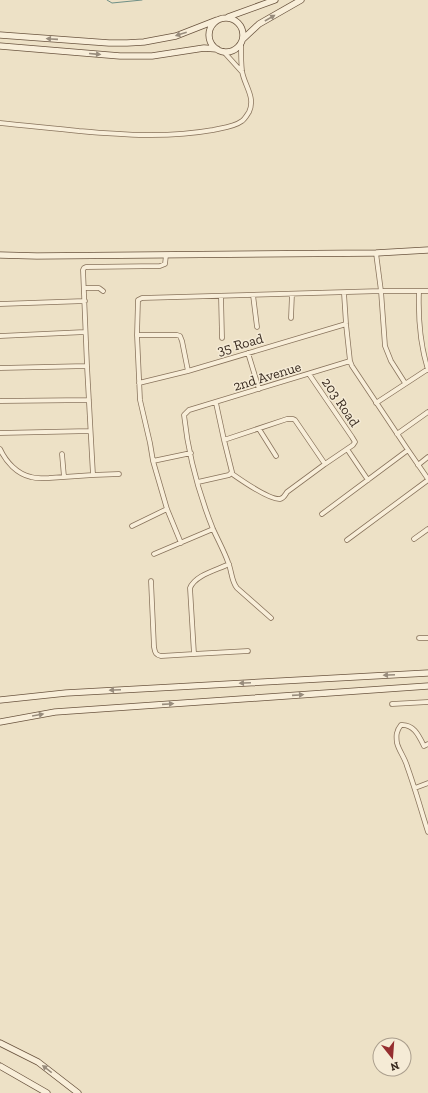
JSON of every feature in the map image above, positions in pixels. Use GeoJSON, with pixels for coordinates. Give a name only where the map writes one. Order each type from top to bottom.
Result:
{"type":"FeatureCollection","features":[{"type":"Feature","properties":{"kind":"street"},"geometry":{"type":"LineString","coordinates":[[228,18],[274,0]]}},
{"type":"Feature","properties":{"kind":"street"},"geometry":{"type":"LineString","coordinates":[[0,46],[120,56],[152,56],[204,48],[228,52],[238,48],[242,41],[258,24],[301,0]]}},
{"type":"Feature","properties":{"kind":"street"},"geometry":{"type":"LineString","coordinates":[[0,35],[127,43],[176,36],[222,18],[234,19],[239,22],[244,33],[242,41],[242,73],[252,101],[250,110],[241,122],[228,127],[182,134],[146,136],[0,124]]}},
{"type":"Feature","properties":{"kind":"street"},"geometry":{"type":"LineString","coordinates":[[217,20],[210,29],[210,40],[213,46],[220,50],[242,73]]}},
{"type":"Feature","properties":{"kind":"street"},"geometry":{"type":"LineString","coordinates":[[0,255],[376,253],[428,250]]}},
{"type":"Feature","properties":{"kind":"street"},"geometry":{"type":"LineString","coordinates":[[376,253],[381,291],[385,346],[389,357],[405,383]]}},
{"type":"Feature","properties":{"kind":"street"},"geometry":{"type":"LineString","coordinates":[[93,475],[83,270],[86,267],[160,266],[165,264],[166,255]]}},
{"type":"Feature","properties":{"kind":"street"},"geometry":{"type":"LineString","coordinates":[[84,288],[99,288],[103,291]]}},
{"type":"Feature","properties":{"kind":"street"},"geometry":{"type":"LineString","coordinates":[[376,403],[405,383],[428,370],[420,336],[418,291]]}},
{"type":"Feature","properties":{"kind":"street"},"geometry":{"type":"LineString","coordinates":[[181,543],[167,509],[153,461],[140,400],[137,336],[138,300],[142,298],[428,291]]}},
{"type":"Feature","properties":{"kind":"street"},"geometry":{"type":"LineString","coordinates":[[344,293],[350,361],[352,366],[428,480],[347,540]]}},
{"type":"Feature","properties":{"kind":"street"},"geometry":{"type":"LineString","coordinates":[[291,318],[292,294]]}},
{"type":"Feature","properties":{"kind":"street"},"geometry":{"type":"LineString","coordinates":[[253,295],[257,327]]}},
{"type":"Feature","properties":{"kind":"street"},"geometry":{"type":"LineString","coordinates":[[221,296],[222,338]]}},
{"type":"Feature","properties":{"kind":"street"},"geometry":{"type":"LineString","coordinates":[[0,304],[85,301]]}},
{"type":"Feature","properties":{"kind":"street","name":"35 Road"},"geometry":{"type":"LineString","coordinates":[[139,383],[188,371],[346,324]]}},
{"type":"Feature","properties":{"kind":"street"},"geometry":{"type":"LineString","coordinates":[[0,336],[85,332]]}},
{"type":"Feature","properties":{"kind":"street"},"geometry":{"type":"LineString","coordinates":[[137,336],[180,336],[188,371]]}},
{"type":"Feature","properties":{"kind":"street"},"geometry":{"type":"LineString","coordinates":[[248,353],[259,389]]}},
{"type":"Feature","properties":{"kind":"street","name":"2nd Avenue"},"geometry":{"type":"LineString","coordinates":[[191,453],[184,415],[189,410],[350,361]]}},
{"type":"Feature","properties":{"kind":"street"},"geometry":{"type":"LineString","coordinates":[[0,368],[87,366]]}},
{"type":"Feature","properties":{"kind":"street","name":"203 Road"},"geometry":{"type":"LineString","coordinates":[[309,374],[355,442],[347,449]]}},
{"type":"Feature","properties":{"kind":"street"},"geometry":{"type":"LineString","coordinates":[[0,401],[89,400]]}},
{"type":"Feature","properties":{"kind":"street"},"geometry":{"type":"LineString","coordinates":[[216,402],[232,469],[231,474]]}},
{"type":"Feature","properties":{"kind":"street"},"geometry":{"type":"LineString","coordinates":[[397,434],[428,412]]}},
{"type":"Feature","properties":{"kind":"street"},"geometry":{"type":"LineString","coordinates":[[224,440],[287,419],[293,419],[325,464]]}},
{"type":"Feature","properties":{"kind":"street"},"geometry":{"type":"LineString","coordinates":[[259,429],[276,456]]}},
{"type":"Feature","properties":{"kind":"street"},"geometry":{"type":"LineString","coordinates":[[0,433],[90,431]]}},
{"type":"Feature","properties":{"kind":"street"},"geometry":{"type":"LineString","coordinates":[[0,449],[4,457],[16,471],[31,478],[119,474]]}},
{"type":"Feature","properties":{"kind":"street"},"geometry":{"type":"LineString","coordinates":[[198,482],[231,474],[260,492],[274,498],[280,498],[284,497],[287,492],[347,449],[368,480]]}},
{"type":"Feature","properties":{"kind":"street"},"geometry":{"type":"LineString","coordinates":[[322,514],[408,450]]}},
{"type":"Feature","properties":{"kind":"street"},"geometry":{"type":"LineString","coordinates":[[153,461],[191,453],[198,482],[213,529],[229,564],[234,585],[271,618]]}},
{"type":"Feature","properties":{"kind":"street"},"geometry":{"type":"LineString","coordinates":[[62,454],[64,477]]}},
{"type":"Feature","properties":{"kind":"street"},"geometry":{"type":"LineString","coordinates":[[418,465],[428,457]]}},
{"type":"Feature","properties":{"kind":"street"},"geometry":{"type":"LineString","coordinates":[[132,526],[167,509]]}},
{"type":"Feature","properties":{"kind":"street"},"geometry":{"type":"LineString","coordinates":[[154,554],[213,529]]}},
{"type":"Feature","properties":{"kind":"street"},"geometry":{"type":"LineString","coordinates":[[414,539],[428,529]]}},
{"type":"Feature","properties":{"kind":"street"},"geometry":{"type":"LineString","coordinates":[[194,654],[190,588],[197,578],[229,564]]}},
{"type":"Feature","properties":{"kind":"street"},"geometry":{"type":"LineString","coordinates":[[150,581],[154,647],[155,653],[158,656],[248,651]]}},
{"type":"Feature","properties":{"kind":"street"},"geometry":{"type":"LineString","coordinates":[[418,638],[428,638]]}},
{"type":"Feature","properties":{"kind":"street"},"geometry":{"type":"LineString","coordinates":[[0,700],[66,693],[428,673]]}},
{"type":"Feature","properties":{"kind":"street"},"geometry":{"type":"LineString","coordinates":[[0,722],[55,712],[428,686]]}},
{"type":"Feature","properties":{"kind":"street"},"geometry":{"type":"LineString","coordinates":[[392,704],[428,702]]}},
{"type":"Feature","properties":{"kind":"street"},"geometry":{"type":"LineString","coordinates":[[428,744],[424,746],[416,730],[404,725],[401,725],[397,730],[396,735],[398,744],[406,761],[428,832]]}},
{"type":"Feature","properties":{"kind":"street"},"geometry":{"type":"LineString","coordinates":[[415,788],[428,783]]}},
{"type":"Feature","properties":{"kind":"street"},"geometry":{"type":"LineString","coordinates":[[0,1043],[38,1062],[78,1093]]}},
{"type":"Feature","properties":{"kind":"street"},"geometry":{"type":"LineString","coordinates":[[0,1066],[48,1093]]}},
{"type":"Feature","properties":{"kind":"waterway"},"geometry":{"type":"LineString","coordinates":[[107,0],[112,3],[142,0]]}}]}
